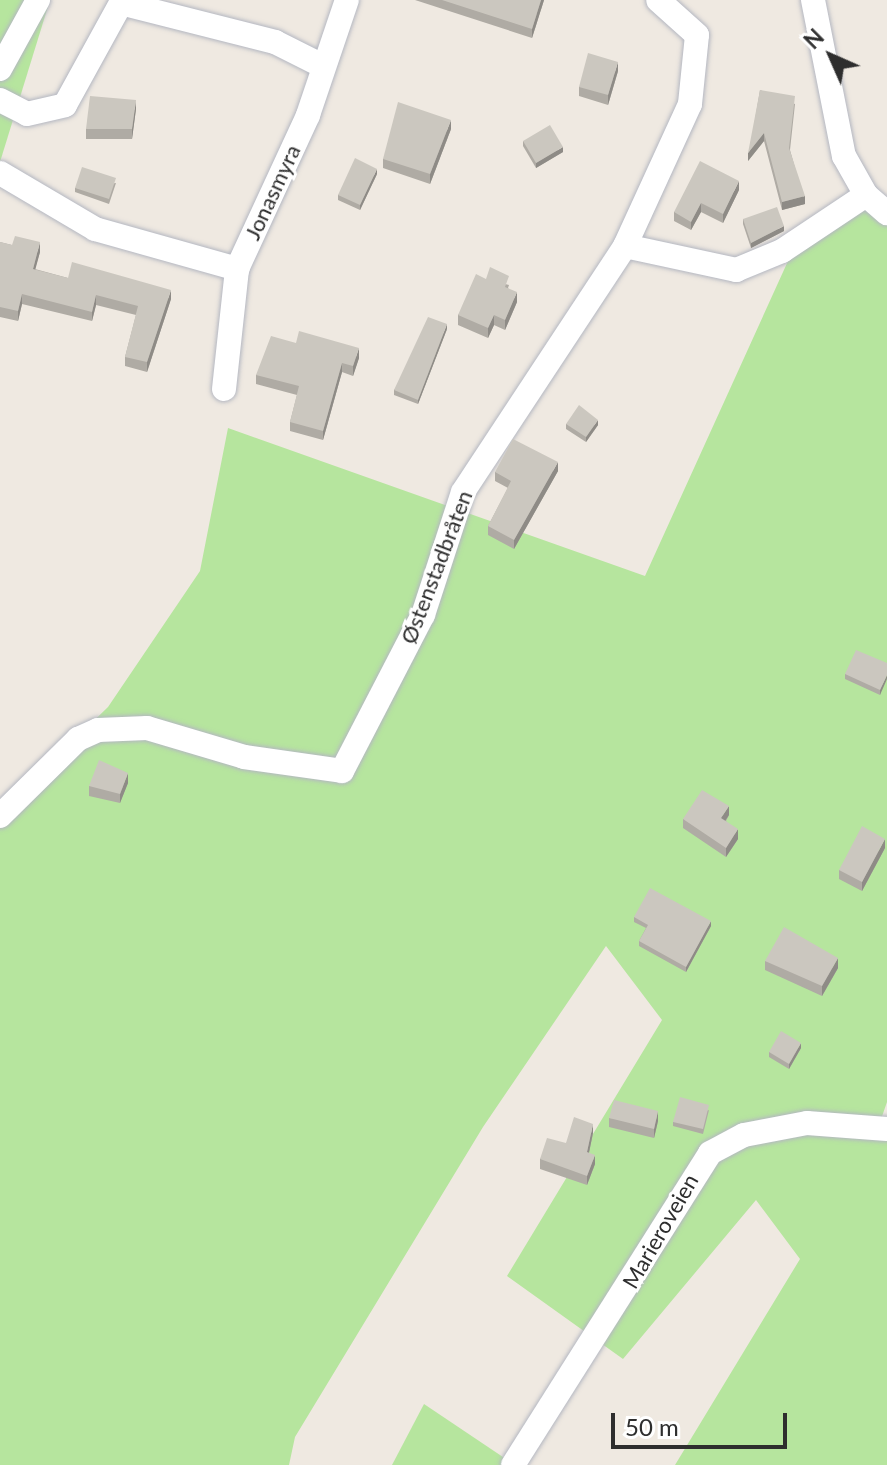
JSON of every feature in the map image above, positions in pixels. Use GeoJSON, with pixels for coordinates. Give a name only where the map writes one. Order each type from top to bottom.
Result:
{"type":"FeatureCollection","features":[{"type":"Feature","properties":{"kind":"street"},"geometry":{"type":"LineString","coordinates":[[0,69],[38,0]]}},
{"type":"Feature","properties":{"kind":"street","name":"Jonasmyra"},"geometry":{"type":"LineString","coordinates":[[224,389],[237,269],[323,66],[347,0]]}},
{"type":"Feature","properties":{"kind":"street","name":"Østenstadbråten"},"geometry":{"type":"LineString","coordinates":[[0,816],[78,739],[98,730],[147,728],[244,757],[342,771],[423,615],[463,492],[625,246],[690,104],[698,66],[697,35],[658,0]]}},
{"type":"Feature","properties":{"kind":"street"},"geometry":{"type":"LineString","coordinates":[[813,0],[844,156],[866,195],[887,213]]}},
{"type":"Feature","properties":{"kind":"street"},"geometry":{"type":"LineString","coordinates":[[0,100],[27,114],[65,105],[119,1],[275,42],[323,66]]}},
{"type":"Feature","properties":{"kind":"street"},"geometry":{"type":"LineString","coordinates":[[0,173],[95,229],[237,269]]}},
{"type":"Feature","properties":{"kind":"street"},"geometry":{"type":"LineString","coordinates":[[625,246],[736,270],[782,251],[866,195]]}},
{"type":"Feature","properties":{"kind":"street","name":"Marieroveien"},"geometry":{"type":"LineString","coordinates":[[513,1465],[710,1153],[744,1135],[807,1123],[887,1129]]}},
{"type":"Feature","properties":{"kind":"green space"},"geometry":{"type":"Polygon","coordinates":[[[0,0],[50,0],[0,162],[0,0]]]}},
{"type":"Feature","properties":{"kind":"green space"},"geometry":{"type":"Polygon","coordinates":[[[864,203],[887,223],[887,1102],[879,1125],[887,1126],[887,1465],[675,1465],[800,1259],[756,1200],[623,1359],[507,1276],[662,1020],[606,946],[483,1127],[295,1437],[289,1465],[0,1465],[0,812],[108,707],[200,571],[228,428],[645,576],[793,250],[864,203]]]}},
{"type":"Feature","properties":{"kind":"green space"},"geometry":{"type":"Polygon","coordinates":[[[424,1404],[515,1465],[392,1465],[424,1404]]]}},
{"type":"Feature","properties":{"kind":"building"},"geometry":{"type":"Polygon","coordinates":[[[442,0],[541,0],[532,29],[442,0]]]}},
{"type":"Feature","properties":{"kind":"building"},"geometry":{"type":"Polygon","coordinates":[[[588,53],[618,62],[608,95],[579,87],[588,53]]]}},
{"type":"Feature","properties":{"kind":"building"},"geometry":{"type":"Polygon","coordinates":[[[760,90],[795,96],[789,148],[805,196],[782,202],[764,133],[748,153],[760,90]]]}},
{"type":"Feature","properties":{"kind":"building"},"geometry":{"type":"Polygon","coordinates":[[[90,96],[136,100],[132,129],[86,129],[90,96]]]}},
{"type":"Feature","properties":{"kind":"building"},"geometry":{"type":"Polygon","coordinates":[[[398,102],[451,120],[430,174],[383,159],[398,102]]]}},
{"type":"Feature","properties":{"kind":"building"},"geometry":{"type":"Polygon","coordinates":[[[550,125],[563,147],[536,163],[523,141],[550,125]]]}},
{"type":"Feature","properties":{"kind":"building"},"geometry":{"type":"Polygon","coordinates":[[[355,158],[377,169],[360,205],[338,195],[355,158]]]}},
{"type":"Feature","properties":{"kind":"building"},"geometry":{"type":"Polygon","coordinates":[[[700,161],[739,181],[723,214],[701,203],[691,222],[674,212],[700,161]]]}},
{"type":"Feature","properties":{"kind":"building"},"geometry":{"type":"Polygon","coordinates":[[[82,167],[116,178],[109,199],[75,188],[82,167]]]}},
{"type":"Feature","properties":{"kind":"building"},"geometry":{"type":"Polygon","coordinates":[[[777,207],[784,226],[751,243],[743,219],[777,207]]]}},
{"type":"Feature","properties":{"kind":"building"},"geometry":{"type":"Polygon","coordinates":[[[15,236],[40,242],[33,269],[68,278],[72,262],[171,290],[147,362],[125,357],[138,306],[96,295],[92,312],[22,294],[18,311],[0,307],[0,242],[12,245],[15,236]]]}},
{"type":"Feature","properties":{"kind":"building"},"geometry":{"type":"Polygon","coordinates":[[[490,267],[509,276],[505,287],[517,292],[505,320],[494,315],[488,328],[458,315],[476,274],[486,279],[490,267]]]}},
{"type":"Feature","properties":{"kind":"building"},"geometry":{"type":"Polygon","coordinates":[[[428,317],[447,324],[418,400],[394,390],[428,317]]]}},
{"type":"Feature","properties":{"kind":"building"},"geometry":{"type":"Polygon","coordinates":[[[299,331],[359,348],[353,366],[342,363],[323,431],[290,422],[299,386],[256,375],[271,336],[296,343],[299,331]]]}},
{"type":"Feature","properties":{"kind":"building"},"geometry":{"type":"Polygon","coordinates":[[[579,405],[598,420],[586,437],[566,424],[579,405]]]}},
{"type":"Feature","properties":{"kind":"building"},"geometry":{"type":"Polygon","coordinates":[[[513,439],[558,462],[514,540],[488,526],[511,481],[495,472],[513,439]]]}},
{"type":"Feature","properties":{"kind":"building"},"geometry":{"type":"Polygon","coordinates":[[[856,650],[887,663],[887,675],[880,690],[845,674],[856,650]]]}},
{"type":"Feature","properties":{"kind":"building"},"geometry":{"type":"Polygon","coordinates":[[[99,760],[128,773],[120,794],[89,786],[99,760]]]}},
{"type":"Feature","properties":{"kind":"building"},"geometry":{"type":"Polygon","coordinates":[[[702,790],[729,806],[721,818],[738,829],[726,848],[683,819],[702,790]]]}},
{"type":"Feature","properties":{"kind":"building"},"geometry":{"type":"Polygon","coordinates":[[[862,826],[885,839],[862,882],[839,870],[862,826]]]}},
{"type":"Feature","properties":{"kind":"building"},"geometry":{"type":"Polygon","coordinates":[[[650,888],[711,921],[686,967],[639,941],[648,925],[634,917],[650,888]]]}},
{"type":"Feature","properties":{"kind":"building"},"geometry":{"type":"Polygon","coordinates":[[[784,927],[838,958],[822,986],[765,961],[784,927]]]}},
{"type":"Feature","properties":{"kind":"building"},"geometry":{"type":"Polygon","coordinates":[[[781,1031],[801,1043],[789,1064],[769,1052],[781,1031]]]}},
{"type":"Feature","properties":{"kind":"building"},"geometry":{"type":"Polygon","coordinates":[[[680,1097],[709,1105],[703,1129],[673,1122],[680,1097]]]}},
{"type":"Feature","properties":{"kind":"building"},"geometry":{"type":"Polygon","coordinates":[[[614,1100],[658,1111],[654,1129],[609,1118],[614,1100]]]}},
{"type":"Feature","properties":{"kind":"building"},"geometry":{"type":"Polygon","coordinates":[[[574,1117],[593,1124],[587,1152],[595,1155],[587,1176],[540,1159],[547,1138],[566,1143],[574,1117]]]}}]}
